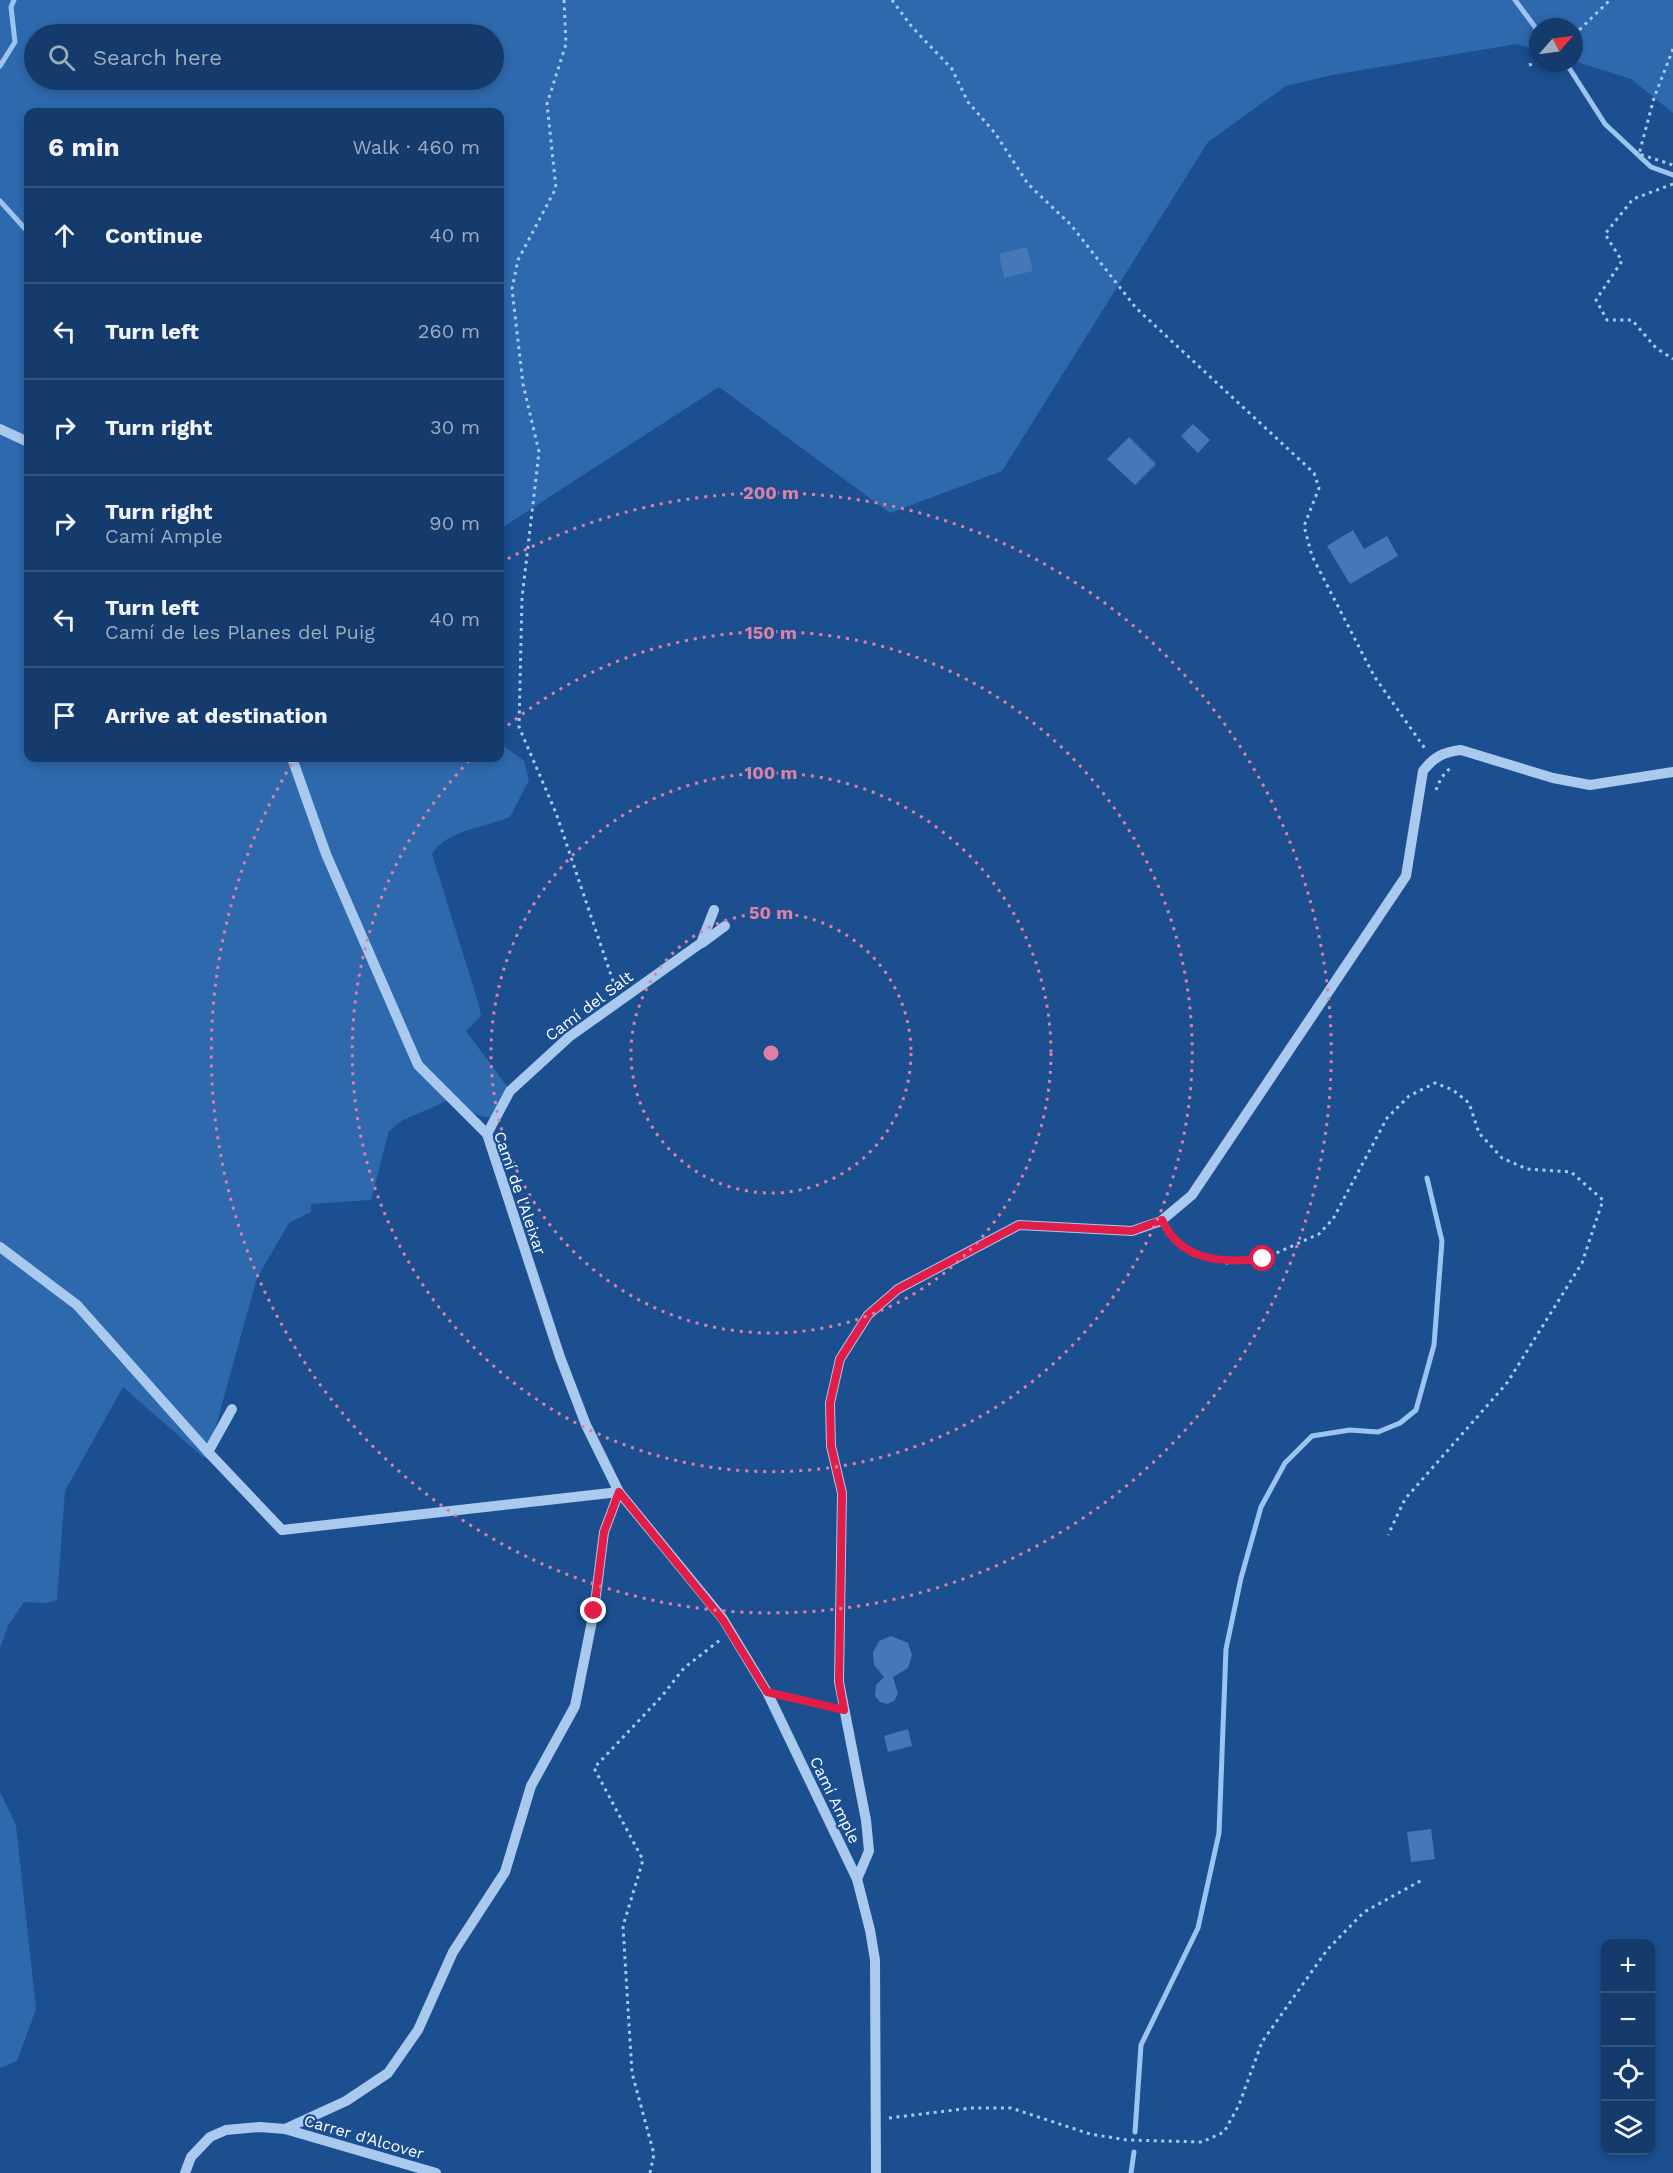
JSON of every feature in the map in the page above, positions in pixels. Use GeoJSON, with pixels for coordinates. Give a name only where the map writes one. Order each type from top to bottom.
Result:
{"type":"FeatureCollection","features":[{"type":"Feature","properties":{"kind":"street"},"geometry":{"type":"LineString","coordinates":[[0,429],[24,440]]}},
{"type":"Feature","properties":{"kind":"street"},"geometry":{"type":"LineString","coordinates":[[857,1879],[869,1851],[866,1820],[839,1682],[842,1493],[831,1446],[830,1403],[840,1359],[868,1315],[898,1289],[1019,1225],[1132,1231],[1162,1220],[1191,1195],[1406,876],[1423,771],[1432,759],[1448,751],[1461,750],[1553,778],[1590,785],[1673,772]]}},
{"type":"Feature","properties":{"kind":"street","name":"Camí de l'Aleixar"},"geometry":{"type":"LineString","coordinates":[[293,762],[326,854],[418,1065],[487,1134],[560,1357],[586,1425],[619,1492]]}},
{"type":"Feature","properties":{"kind":"street"},"geometry":{"type":"LineString","coordinates":[[701,943],[714,910]]}},
{"type":"Feature","properties":{"kind":"street","name":"Camí del Salt"},"geometry":{"type":"LineString","coordinates":[[487,1134],[510,1091],[569,1037],[725,926]]}},
{"type":"Feature","properties":{"kind":"street"},"geometry":{"type":"LineString","coordinates":[[0,1247],[77,1305],[208,1452],[282,1530],[619,1492],[604,1532],[594,1611],[575,1706],[531,1786],[505,1872],[453,1952],[418,2030],[388,2073],[346,2101],[285,2129],[260,2127],[226,2130],[210,2137],[191,2157],[185,2173]]}},
{"type":"Feature","properties":{"kind":"street"},"geometry":{"type":"LineString","coordinates":[[208,1452],[232,1408]]}},
{"type":"Feature","properties":{"kind":"street","name":"Camí Ample"},"geometry":{"type":"LineString","coordinates":[[619,1492],[723,1620],[767,1692],[857,1879],[875,1960],[876,2173]]}},
{"type":"Feature","properties":{"kind":"street","name":"Carrer d'Alcover"},"geometry":{"type":"LineString","coordinates":[[285,2129],[436,2173]]}},
{"type":"Feature","properties":{"kind":"path"},"geometry":{"type":"LineString","coordinates":[[564,0],[566,44],[547,104],[556,188],[518,260],[512,289],[523,384],[538,452],[522,598],[519,727],[556,813],[616,989],[612,1006]]}},
{"type":"Feature","properties":{"kind":"path"},"geometry":{"type":"LineString","coordinates":[[892,0],[912,27],[952,69],[968,102],[995,133],[1028,184],[1071,225],[1136,308],[1314,473],[1319,488],[1304,526],[1312,556],[1374,676],[1432,759]]}},
{"type":"Feature","properties":{"kind":"path"},"geometry":{"type":"LineString","coordinates":[[1583,26],[1610,0]]}},
{"type":"Feature","properties":{"kind":"path"},"geometry":{"type":"LineString","coordinates":[[1673,49],[1654,98],[1639,154],[1673,165]]}},
{"type":"Feature","properties":{"kind":"path"},"geometry":{"type":"LineString","coordinates":[[1673,184],[1632,199],[1605,234],[1622,261],[1596,300],[1608,320],[1632,320],[1656,348],[1673,359]]}},
{"type":"Feature","properties":{"kind":"path"},"geometry":{"type":"LineString","coordinates":[[1432,796],[1441,778],[1451,767],[1457,765]]}},
{"type":"Feature","properties":{"kind":"path"},"geometry":{"type":"LineString","coordinates":[[1162,1220],[1167,1232],[1197,1255],[1227,1263],[1263,1259],[1319,1234],[1333,1219],[1388,1119],[1409,1096],[1435,1083],[1453,1090],[1469,1103],[1479,1132],[1502,1158],[1527,1168],[1571,1172],[1603,1200],[1582,1263],[1507,1383],[1405,1499],[1388,1534]]}},
{"type":"Feature","properties":{"kind":"path"},"geometry":{"type":"LineString","coordinates":[[650,2173],[654,2154],[632,2073],[623,1926],[643,1860],[594,1768],[662,1696],[684,1668],[720,1639]]}},
{"type":"Feature","properties":{"kind":"path"},"geometry":{"type":"LineString","coordinates":[[767,1692],[844,1710]]}},
{"type":"Feature","properties":{"kind":"path"},"geometry":{"type":"LineString","coordinates":[[876,2119],[970,2108],[1011,2108],[1090,2134],[1127,2140],[1202,2142],[1224,2132],[1239,2105],[1262,2042],[1327,1950],[1364,1912],[1422,1880]]}},
{"type":"Feature","properties":{"kind":"shaded area"},"geometry":{"type":"Polygon","coordinates":[[[0,0],[1673,0],[1673,113],[1631,79],[1583,64],[1583,18],[1529,18],[1529,48],[1517,44],[1332,75],[1286,86],[1208,142],[1002,471],[890,513],[719,387],[504,526],[504,108],[24,108],[24,762],[504,762],[504,746],[524,761],[529,780],[510,817],[457,834],[438,846],[432,854],[479,1005],[481,1016],[466,1031],[509,1089],[490,1117],[475,1114],[456,1097],[401,1121],[389,1131],[371,1200],[311,1204],[311,1212],[289,1223],[257,1278],[212,1440],[204,1458],[123,1387],[65,1491],[57,1600],[47,1603],[24,1602],[9,1624],[0,1648],[0,0]]]}},
{"type":"Feature","properties":{"kind":"shaded area"},"geometry":{"type":"Polygon","coordinates":[[[0,1792],[16,1825],[36,2009],[17,2061],[0,2068],[0,1792]]]}},
{"type":"Feature","properties":{"kind":"building"},"geometry":{"type":"Polygon","coordinates":[[[1027,247],[1033,271],[1004,278],[999,254],[1027,247]]]}},
{"type":"Feature","properties":{"kind":"building"},"geometry":{"type":"Polygon","coordinates":[[[1193,424],[1210,440],[1198,453],[1181,436],[1193,424]]]}},
{"type":"Feature","properties":{"kind":"building"},"geometry":{"type":"Polygon","coordinates":[[[1129,437],[1156,464],[1135,485],[1107,459],[1129,437]]]}},
{"type":"Feature","properties":{"kind":"building"},"geometry":{"type":"Polygon","coordinates":[[[1353,530],[1364,549],[1387,536],[1398,556],[1350,584],[1327,546],[1353,530]]]}},
{"type":"Feature","properties":{"kind":"building"},"geometry":{"type":"Polygon","coordinates":[[[891,1636],[908,1643],[912,1655],[908,1668],[893,1677],[898,1694],[894,1701],[887,1704],[880,1702],[875,1696],[876,1685],[884,1677],[874,1665],[873,1652],[879,1641],[891,1636]]]}},
{"type":"Feature","properties":{"kind":"building"},"geometry":{"type":"Polygon","coordinates":[[[908,1729],[912,1746],[888,1752],[884,1736],[908,1729]]]}},
{"type":"Feature","properties":{"kind":"building"},"geometry":{"type":"Polygon","coordinates":[[[1431,1829],[1435,1859],[1411,1862],[1407,1832],[1431,1829]]]}},
{"type":"Feature","properties":{"kind":"waterway"},"geometry":{"type":"LineString","coordinates":[[0,66],[15,42],[11,7],[14,0]]}},
{"type":"Feature","properties":{"kind":"waterway"},"geometry":{"type":"LineString","coordinates":[[1515,0],[1529,19]]}},
{"type":"Feature","properties":{"kind":"waterway"},"geometry":{"type":"LineString","coordinates":[[1572,72],[1605,124],[1651,167],[1673,175]]}},
{"type":"Feature","properties":{"kind":"waterway"},"geometry":{"type":"LineString","coordinates":[[0,201],[24,228]]}},
{"type":"Feature","properties":{"kind":"waterway"},"geometry":{"type":"LineString","coordinates":[[1135,2132],[1141,2045],[1198,1928],[1219,1833],[1226,1649],[1241,1578],[1261,1507],[1285,1463],[1312,1436],[1350,1430],[1378,1432],[1400,1423],[1416,1410],[1434,1345],[1442,1241],[1427,1178]]}},
{"type":"Feature","properties":{"kind":"waterway"},"geometry":{"type":"LineString","coordinates":[[1131,2173],[1134,2152]]}},
{"type":"Feature","properties":{"kind":"route"},"geometry":{"type":"LineString","coordinates":[[594,1611],[604,1532],[619,1492],[723,1620],[767,1692],[844,1710],[839,1682],[842,1493],[831,1446],[830,1403],[840,1359],[868,1315],[898,1289],[1019,1225],[1132,1231],[1162,1220],[1167,1232],[1197,1255],[1227,1263],[1263,1259]]}}]}
